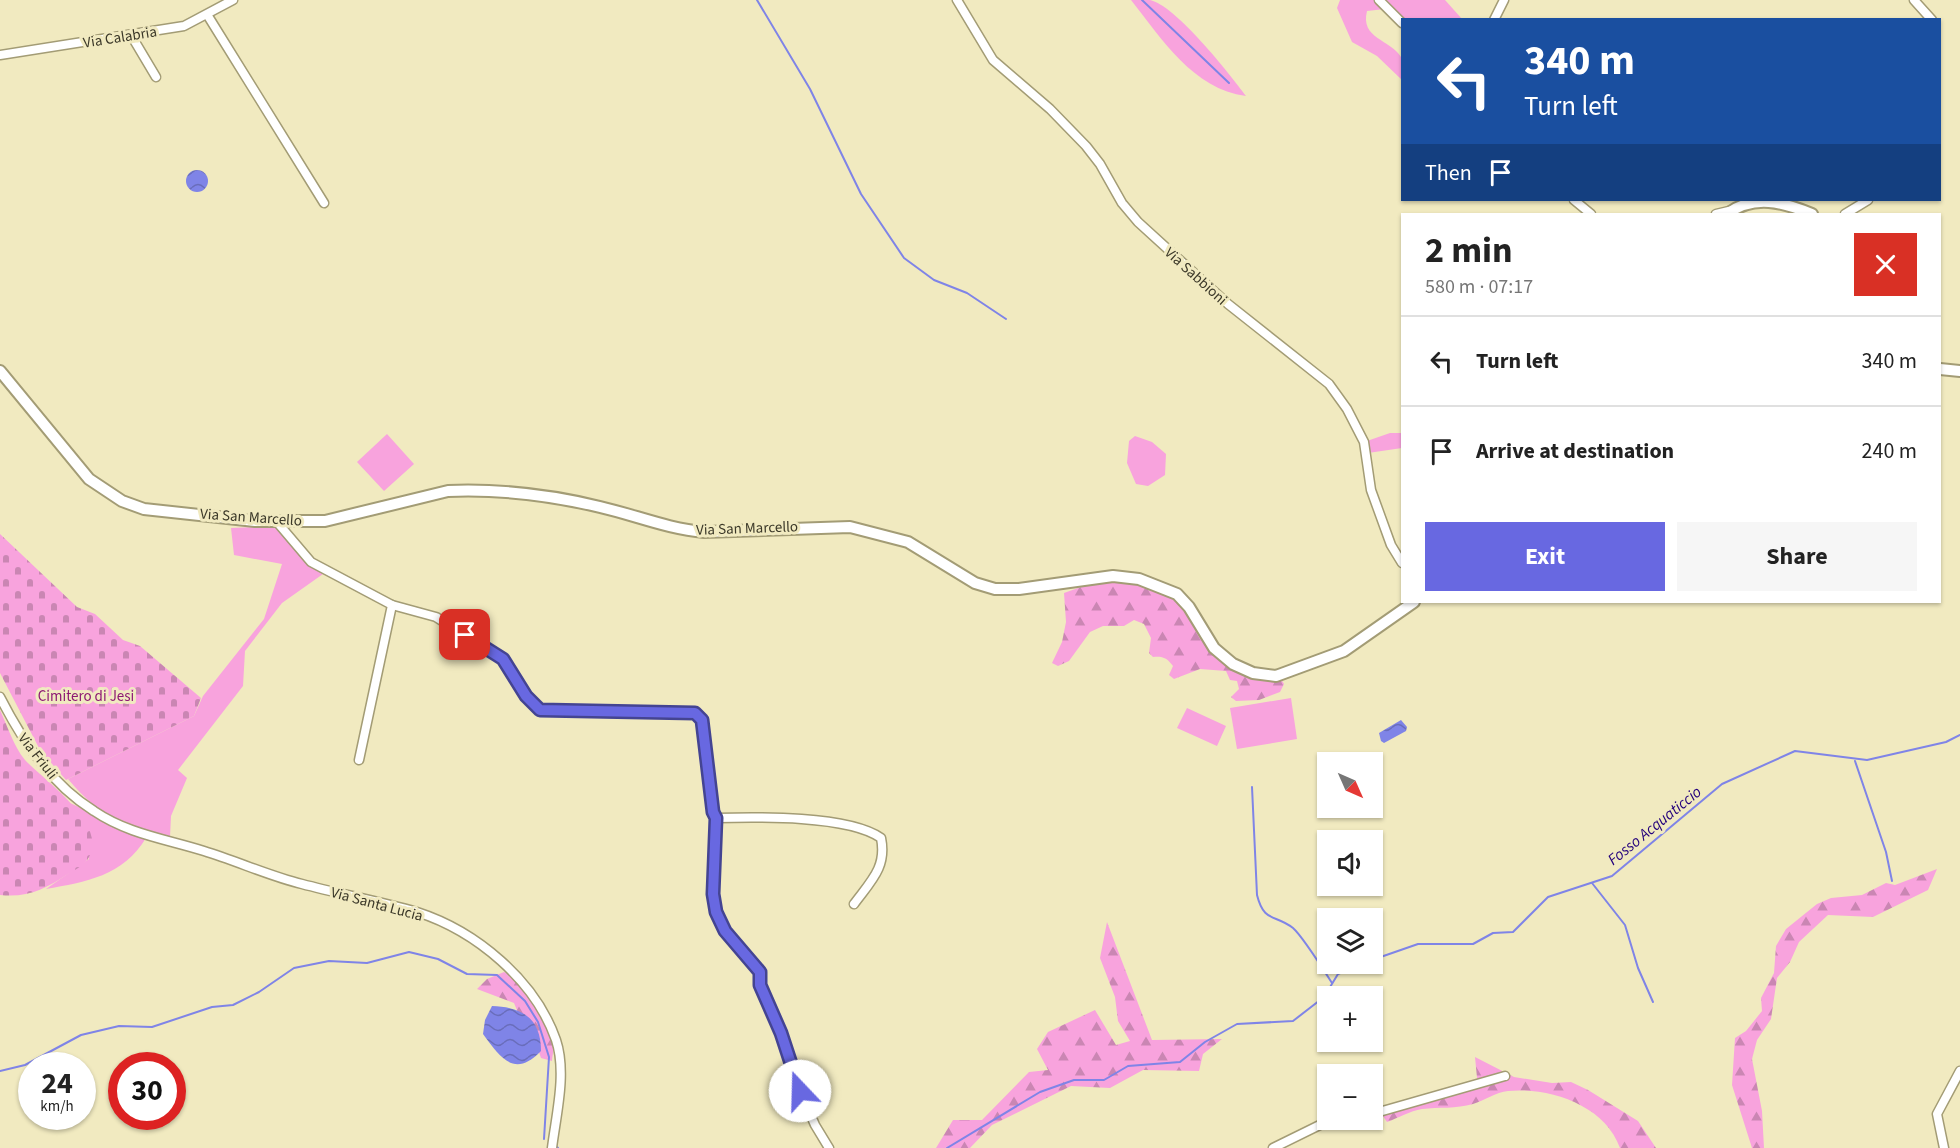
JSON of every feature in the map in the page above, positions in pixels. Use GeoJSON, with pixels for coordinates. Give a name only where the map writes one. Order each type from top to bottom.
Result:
{"type":"FeatureCollection","features":[{"type":"Feature","properties":{"kind":"main road"},"geometry":{"type":"LineString","coordinates":[[1730,212],[1751,202],[1770,201],[1809,213]]}},
{"type":"Feature","properties":{"kind":"main road"},"geometry":{"type":"LineString","coordinates":[[1941,369],[1960,371]]}},
{"type":"Feature","properties":{"kind":"main road","name":"Via San Marcello"},"geometry":{"type":"LineString","coordinates":[[0,370],[89,479],[122,501],[144,509],[277,522],[325,521],[448,491],[495,491],[570,500],[672,527],[704,532],[850,527],[908,542],[975,583],[995,589],[1019,589],[1113,576],[1139,579],[1177,594],[1189,607],[1214,648],[1233,664],[1253,673],[1276,676],[1344,651],[1413,603]]}},
{"type":"Feature","properties":{"kind":"street","name":"Via Calabria"},"geometry":{"type":"LineString","coordinates":[[0,55],[184,26],[208,16],[233,0]]}},
{"type":"Feature","properties":{"kind":"street","name":"Via Sabbioni"},"geometry":{"type":"LineString","coordinates":[[957,0],[993,60],[1050,109],[1086,146],[1100,164],[1122,203],[1138,222],[1228,304],[1329,384],[1347,409],[1364,442],[1371,490],[1391,545],[1401,561]]}},
{"type":"Feature","properties":{"kind":"street"},"geometry":{"type":"LineString","coordinates":[[1380,0],[1401,22]]}},
{"type":"Feature","properties":{"kind":"street"},"geometry":{"type":"LineString","coordinates":[[1495,18],[1504,0]]}},
{"type":"Feature","properties":{"kind":"street"},"geometry":{"type":"LineString","coordinates":[[1914,0],[1930,18]]}},
{"type":"Feature","properties":{"kind":"street"},"geometry":{"type":"LineString","coordinates":[[208,16],[324,203]]}},
{"type":"Feature","properties":{"kind":"street"},"geometry":{"type":"LineString","coordinates":[[131,35],[156,78]]}},
{"type":"Feature","properties":{"kind":"street"},"geometry":{"type":"LineString","coordinates":[[1575,201],[1590,213]]}},
{"type":"Feature","properties":{"kind":"street"},"geometry":{"type":"LineString","coordinates":[[1847,213],[1866,201]]}},
{"type":"Feature","properties":{"kind":"street"},"geometry":{"type":"LineString","coordinates":[[277,522],[311,562],[392,605],[436,617],[503,659],[526,696],[540,710],[695,713],[702,720],[713,812],[716,818],[713,894],[716,912],[725,931],[760,972],[760,985],[781,1033],[793,1074],[815,1125],[829,1148]]}},
{"type":"Feature","properties":{"kind":"street"},"geometry":{"type":"LineString","coordinates":[[359,760],[392,605]]}},
{"type":"Feature","properties":{"kind":"street","name":"Via Friuli"},"geometry":{"type":"LineString","coordinates":[[0,697],[15,727],[59,783]]}},
{"type":"Feature","properties":{"kind":"street","name":"Via Santa Lucia"},"geometry":{"type":"LineString","coordinates":[[59,783],[96,813],[148,837],[204,851],[301,884],[417,912],[461,932],[484,948],[508,967],[527,989],[556,1041],[559,1075],[552,1148]]}},
{"type":"Feature","properties":{"kind":"street"},"geometry":{"type":"LineString","coordinates":[[716,818],[797,818],[870,830],[881,838],[884,853],[878,872],[854,904]]}},
{"type":"Feature","properties":{"kind":"street"},"geometry":{"type":"LineString","coordinates":[[1944,1148],[1936,1114],[1960,1071]]}},
{"type":"Feature","properties":{"kind":"street"},"geometry":{"type":"LineString","coordinates":[[1383,1111],[1505,1076]]}},
{"type":"Feature","properties":{"kind":"street"},"geometry":{"type":"LineString","coordinates":[[1273,1148],[1317,1128]]}},
{"type":"Feature","properties":{"kind":"green space"},"geometry":{"type":"Polygon","coordinates":[[[1131,0],[1150,0],[1173,14],[1228,72],[1246,96],[1210,84],[1194,73],[1167,46],[1131,0]]]}},
{"type":"Feature","properties":{"kind":"green space"},"geometry":{"type":"Polygon","coordinates":[[[1340,0],[1377,0],[1385,9],[1367,11],[1368,27],[1377,38],[1401,57],[1401,79],[1377,56],[1352,42],[1337,8],[1340,0]]]}},
{"type":"Feature","properties":{"kind":"green space"},"geometry":{"type":"Polygon","coordinates":[[[1383,0],[1445,0],[1461,18],[1402,18],[1383,0]]]}},
{"type":"Feature","properties":{"kind":"green space"},"geometry":{"type":"Polygon","coordinates":[[[1390,433],[1401,433],[1401,448],[1368,453],[1367,441],[1390,433]]]}},
{"type":"Feature","properties":{"kind":"green space"},"geometry":{"type":"Polygon","coordinates":[[[387,434],[414,464],[384,491],[357,462],[387,434]]]}},
{"type":"Feature","properties":{"kind":"green space"},"geometry":{"type":"Polygon","coordinates":[[[1135,436],[1152,442],[1166,454],[1165,475],[1148,486],[1136,484],[1127,463],[1129,441],[1135,436]]]}},
{"type":"Feature","properties":{"kind":"green space"},"geometry":{"type":"Polygon","coordinates":[[[278,526],[308,564],[323,574],[282,603],[245,651],[243,686],[178,770],[187,778],[171,816],[170,837],[125,824],[113,818],[91,803],[68,779],[194,716],[203,696],[264,619],[282,564],[234,555],[231,528],[278,526]]]}},
{"type":"Feature","properties":{"kind":"green space","name":"Cimitero di Jesi"},"geometry":{"type":"Polygon","coordinates":[[[0,534],[77,607],[95,614],[123,640],[140,646],[201,698],[194,716],[66,780],[40,750],[0,673],[0,534]]]}},
{"type":"Feature","properties":{"kind":"green space"},"geometry":{"type":"Polygon","coordinates":[[[1092,583],[1146,584],[1182,603],[1219,657],[1281,679],[1284,684],[1280,692],[1259,700],[1236,701],[1231,697],[1239,689],[1237,681],[1230,680],[1226,671],[1200,669],[1174,679],[1169,675],[1173,666],[1164,658],[1153,657],[1149,653],[1151,638],[1144,624],[1134,620],[1124,626],[1103,626],[1090,632],[1069,661],[1058,666],[1052,663],[1062,642],[1066,622],[1064,593],[1092,583]]]}},
{"type":"Feature","properties":{"kind":"green space"},"geometry":{"type":"Polygon","coordinates":[[[1291,698],[1297,739],[1237,749],[1230,708],[1291,698]]]}},
{"type":"Feature","properties":{"kind":"green space"},"geometry":{"type":"Polygon","coordinates":[[[1187,708],[1226,726],[1217,746],[1177,728],[1187,708]]]}},
{"type":"Feature","properties":{"kind":"green space","name":"Cimitero di Jesi"},"geometry":{"type":"Polygon","coordinates":[[[0,710],[21,755],[72,804],[90,831],[93,844],[89,857],[80,867],[44,888],[28,894],[10,896],[0,895],[0,710]]]}},
{"type":"Feature","properties":{"kind":"green space"},"geometry":{"type":"Polygon","coordinates":[[[70,803],[146,838],[137,851],[115,869],[89,880],[46,889],[89,859],[79,814],[70,803]]]}},
{"type":"Feature","properties":{"kind":"green space"},"geometry":{"type":"Polygon","coordinates":[[[1937,869],[1928,890],[1873,917],[1828,915],[1799,942],[1790,962],[1777,978],[1771,1019],[1757,1040],[1752,1059],[1762,1111],[1764,1148],[1752,1148],[1732,1085],[1735,1038],[1746,1031],[1762,1011],[1761,998],[1774,973],[1776,946],[1786,929],[1817,904],[1831,898],[1862,895],[1886,883],[1895,885],[1937,869]]]}},
{"type":"Feature","properties":{"kind":"green space"},"geometry":{"type":"Polygon","coordinates":[[[1107,922],[1152,1040],[1222,1039],[1203,1054],[1199,1071],[1143,1070],[1110,1088],[1071,1086],[992,1125],[970,1148],[936,1148],[953,1120],[982,1120],[1029,1072],[1048,1070],[1037,1049],[1048,1032],[1095,1010],[1116,1045],[1130,1041],[1118,1021],[1115,997],[1100,958],[1107,922]]]}},
{"type":"Feature","properties":{"kind":"green space"},"geometry":{"type":"Polygon","coordinates":[[[504,972],[519,984],[542,1016],[551,1038],[552,1061],[541,1058],[514,1003],[477,989],[487,979],[504,972]]]}},
{"type":"Feature","properties":{"kind":"green space"},"geometry":{"type":"Polygon","coordinates":[[[1475,1057],[1514,1077],[1552,1083],[1571,1082],[1638,1121],[1656,1148],[1620,1148],[1613,1133],[1589,1110],[1558,1096],[1541,1092],[1508,1091],[1467,1106],[1418,1110],[1387,1122],[1383,1116],[1424,1101],[1478,1088],[1475,1057]]]}},
{"type":"Feature","properties":{"kind":"water"},"geometry":{"type":"Polygon","coordinates":[[[193,170],[201,170],[208,177],[208,185],[201,192],[193,192],[186,185],[186,177],[193,170]]]}},
{"type":"Feature","properties":{"kind":"water"},"geometry":{"type":"Polygon","coordinates":[[[1401,720],[1407,727],[1406,731],[1384,743],[1381,741],[1379,733],[1401,720]]]}},
{"type":"Feature","properties":{"kind":"water"},"geometry":{"type":"Polygon","coordinates":[[[492,1006],[513,1009],[528,1017],[538,1031],[541,1051],[524,1063],[516,1064],[502,1057],[483,1034],[485,1020],[492,1006]]]}},
{"type":"Feature","properties":{"kind":"waterway"},"geometry":{"type":"LineString","coordinates":[[757,0],[810,89],[861,194],[904,258],[934,280],[967,293],[1006,319]]}},
{"type":"Feature","properties":{"kind":"waterway"},"geometry":{"type":"LineString","coordinates":[[1142,0],[1229,83]]}},
{"type":"Feature","properties":{"kind":"waterway","name":"Fosso Acquaticcio"},"geometry":{"type":"LineString","coordinates":[[1383,956],[1418,944],[1473,944],[1493,933],[1513,932],[1548,897],[1612,876],[1722,784],[1795,751],[1867,760],[1946,742],[1960,735]]}},
{"type":"Feature","properties":{"kind":"waterway"},"geometry":{"type":"LineString","coordinates":[[1855,761],[1886,852],[1892,881]]}},
{"type":"Feature","properties":{"kind":"waterway"},"geometry":{"type":"LineString","coordinates":[[1252,787],[1257,895],[1260,904],[1267,914],[1297,932],[1332,983]]}},
{"type":"Feature","properties":{"kind":"waterway"},"geometry":{"type":"LineString","coordinates":[[1592,883],[1625,925],[1638,968],[1653,1002]]}},
{"type":"Feature","properties":{"kind":"waterway","name":"Fosso Acquaticcio"},"geometry":{"type":"LineString","coordinates":[[0,1071],[25,1065],[81,1035],[119,1026],[152,1027],[212,1007],[233,1005],[259,992],[294,968],[329,961],[367,963],[409,952],[438,959],[467,974],[497,975],[525,1001],[538,1022],[549,1057],[544,1139]]}},
{"type":"Feature","properties":{"kind":"waterway","name":"Fosso Acquaticcio"},"geometry":{"type":"LineString","coordinates":[[947,1148],[1040,1092],[1074,1080],[1104,1080],[1128,1066],[1180,1062],[1205,1042],[1237,1024],[1293,1021],[1324,997],[1338,974]]}},
{"type":"Feature","properties":{"kind":"route"},"geometry":{"type":"LineString","coordinates":[[465,635],[503,659],[526,696],[540,710],[695,713],[702,720],[713,812],[716,818],[713,894],[716,912],[725,931],[760,972],[760,985],[781,1033],[800,1091]]}}]}
